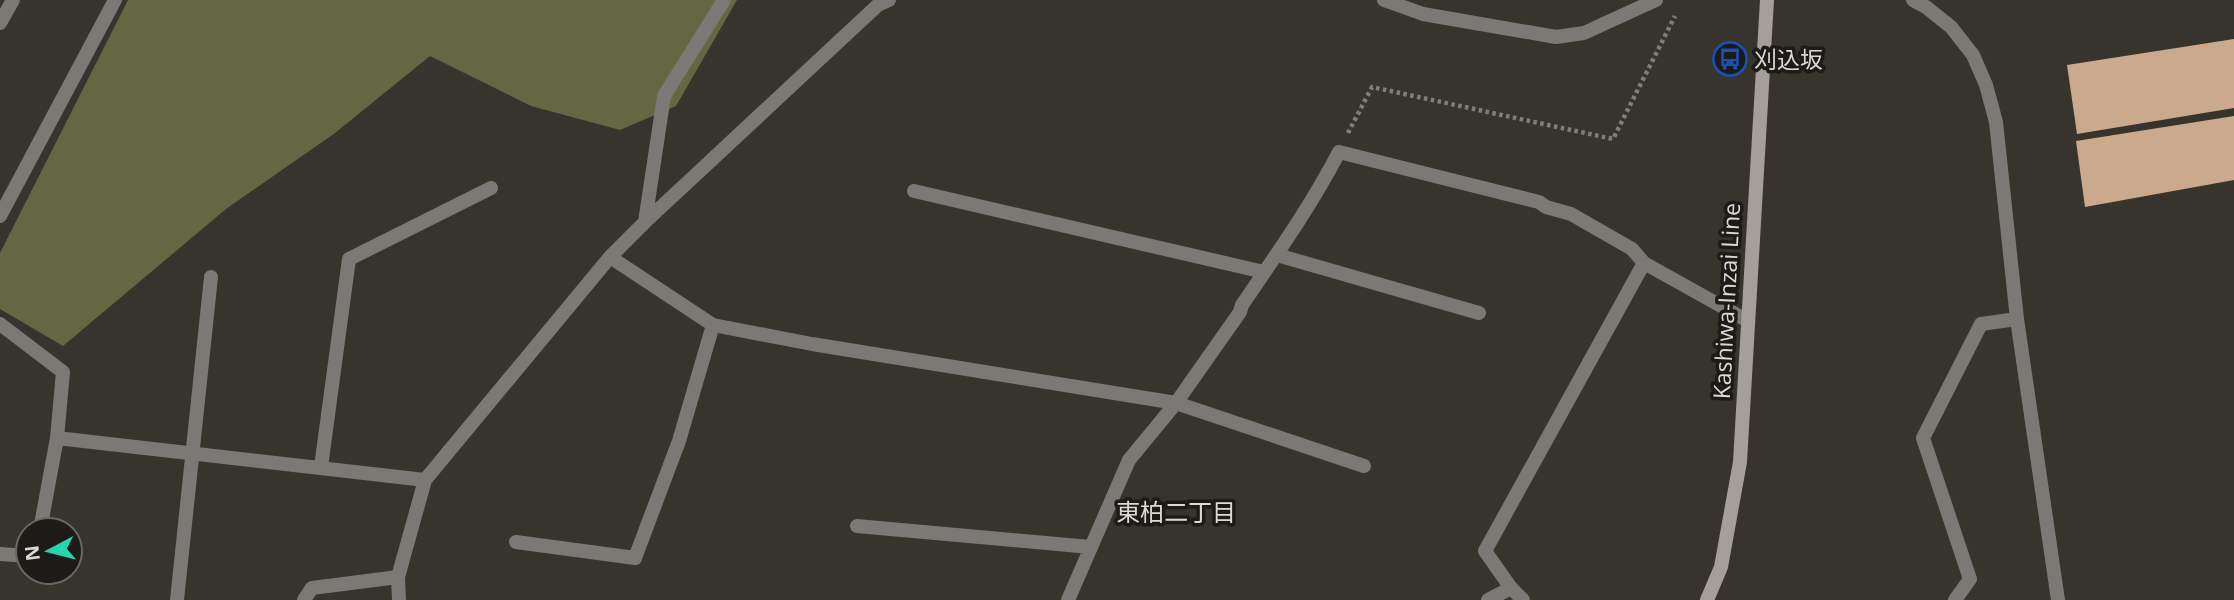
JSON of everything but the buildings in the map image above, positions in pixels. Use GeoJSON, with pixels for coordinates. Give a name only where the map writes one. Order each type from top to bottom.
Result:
{"type":"FeatureCollection","features":[{"type":"Feature","properties":{"kind":"main road","name":"Kashiwa-Inzai Line"},"geometry":{"type":"LineString","coordinates":[[1707,600],[1721,567],[1740,462],[1767,0]]}},
{"type":"Feature","properties":{"kind":"street"},"geometry":{"type":"LineString","coordinates":[[0,23],[13,0]]}},
{"type":"Feature","properties":{"kind":"street"},"geometry":{"type":"LineString","coordinates":[[0,216],[115,0]]}},
{"type":"Feature","properties":{"kind":"street"},"geometry":{"type":"LineString","coordinates":[[645,222],[664,96],[724,0]]}},
{"type":"Feature","properties":{"kind":"street"},"geometry":{"type":"LineString","coordinates":[[399,600],[398,577],[425,480],[610,257],[878,5],[888,0]]}},
{"type":"Feature","properties":{"kind":"street"},"geometry":{"type":"LineString","coordinates":[[1384,0],[1423,14],[1556,37],[1584,33],[1656,0]]}},
{"type":"Feature","properties":{"kind":"street"},"geometry":{"type":"LineString","coordinates":[[1913,0],[1951,27],[1973,55],[1986,85],[1996,122],[2017,319],[2057,600]]}},
{"type":"Feature","properties":{"kind":"street"},"geometry":{"type":"LineString","coordinates":[[1068,600],[1129,460],[1176,403],[1240,312],[1242,305],[1325,180],[1339,152],[1539,202],[1546,207],[1571,214],[1632,249],[1644,263],[1748,321]]}},
{"type":"Feature","properties":{"kind":"street"},"geometry":{"type":"LineString","coordinates":[[321,467],[349,259],[491,188]]}},
{"type":"Feature","properties":{"kind":"street"},"geometry":{"type":"LineString","coordinates":[[914,191],[1264,272]]}},
{"type":"Feature","properties":{"kind":"street"},"geometry":{"type":"LineString","coordinates":[[1277,255],[1479,313]]}},
{"type":"Feature","properties":{"kind":"street"},"geometry":{"type":"LineString","coordinates":[[610,257],[713,325],[812,344],[1176,403],[1364,466]]}},
{"type":"Feature","properties":{"kind":"street"},"geometry":{"type":"LineString","coordinates":[[1523,600],[1511,588],[1485,551],[1644,263]]}},
{"type":"Feature","properties":{"kind":"street"},"geometry":{"type":"LineString","coordinates":[[177,600],[211,277]]}},
{"type":"Feature","properties":{"kind":"street"},"geometry":{"type":"LineString","coordinates":[[1955,600],[1970,579],[1923,438],[1981,324],[2017,319]]}},
{"type":"Feature","properties":{"kind":"street"},"geometry":{"type":"LineString","coordinates":[[0,324],[63,372],[57,439],[43,516]]}},
{"type":"Feature","properties":{"kind":"street"},"geometry":{"type":"LineString","coordinates":[[516,542],[635,558],[679,441],[713,325]]}},
{"type":"Feature","properties":{"kind":"street"},"geometry":{"type":"LineString","coordinates":[[57,439],[425,480]]}},
{"type":"Feature","properties":{"kind":"street"},"geometry":{"type":"LineString","coordinates":[[857,526],[1090,547]]}},
{"type":"Feature","properties":{"kind":"street"},"geometry":{"type":"LineString","coordinates":[[304,600],[312,588],[398,577]]}},
{"type":"Feature","properties":{"kind":"street"},"geometry":{"type":"LineString","coordinates":[[1488,600],[1511,588]]}},
{"type":"Feature","properties":{"kind":"path"},"geometry":{"type":"LineString","coordinates":[[1339,152],[1372,87],[1613,139],[1677,12]]}},
{"type":"Feature","properties":{"kind":"green space"},"geometry":{"type":"Polygon","coordinates":[[[128,0],[737,0],[676,106],[620,130],[531,106],[430,56],[335,133],[226,209],[63,346],[0,309],[0,253],[128,0]]]}},
{"type":"Feature","properties":{"kind":"place","name":"刈込坂"},"geometry":{"type":"Point","coordinates":[1730,59]}},
{"type":"Feature","properties":{"kind":"district","name":"東柏二丁目"},"geometry":{"type":"Point","coordinates":[1176,511]}}]}
